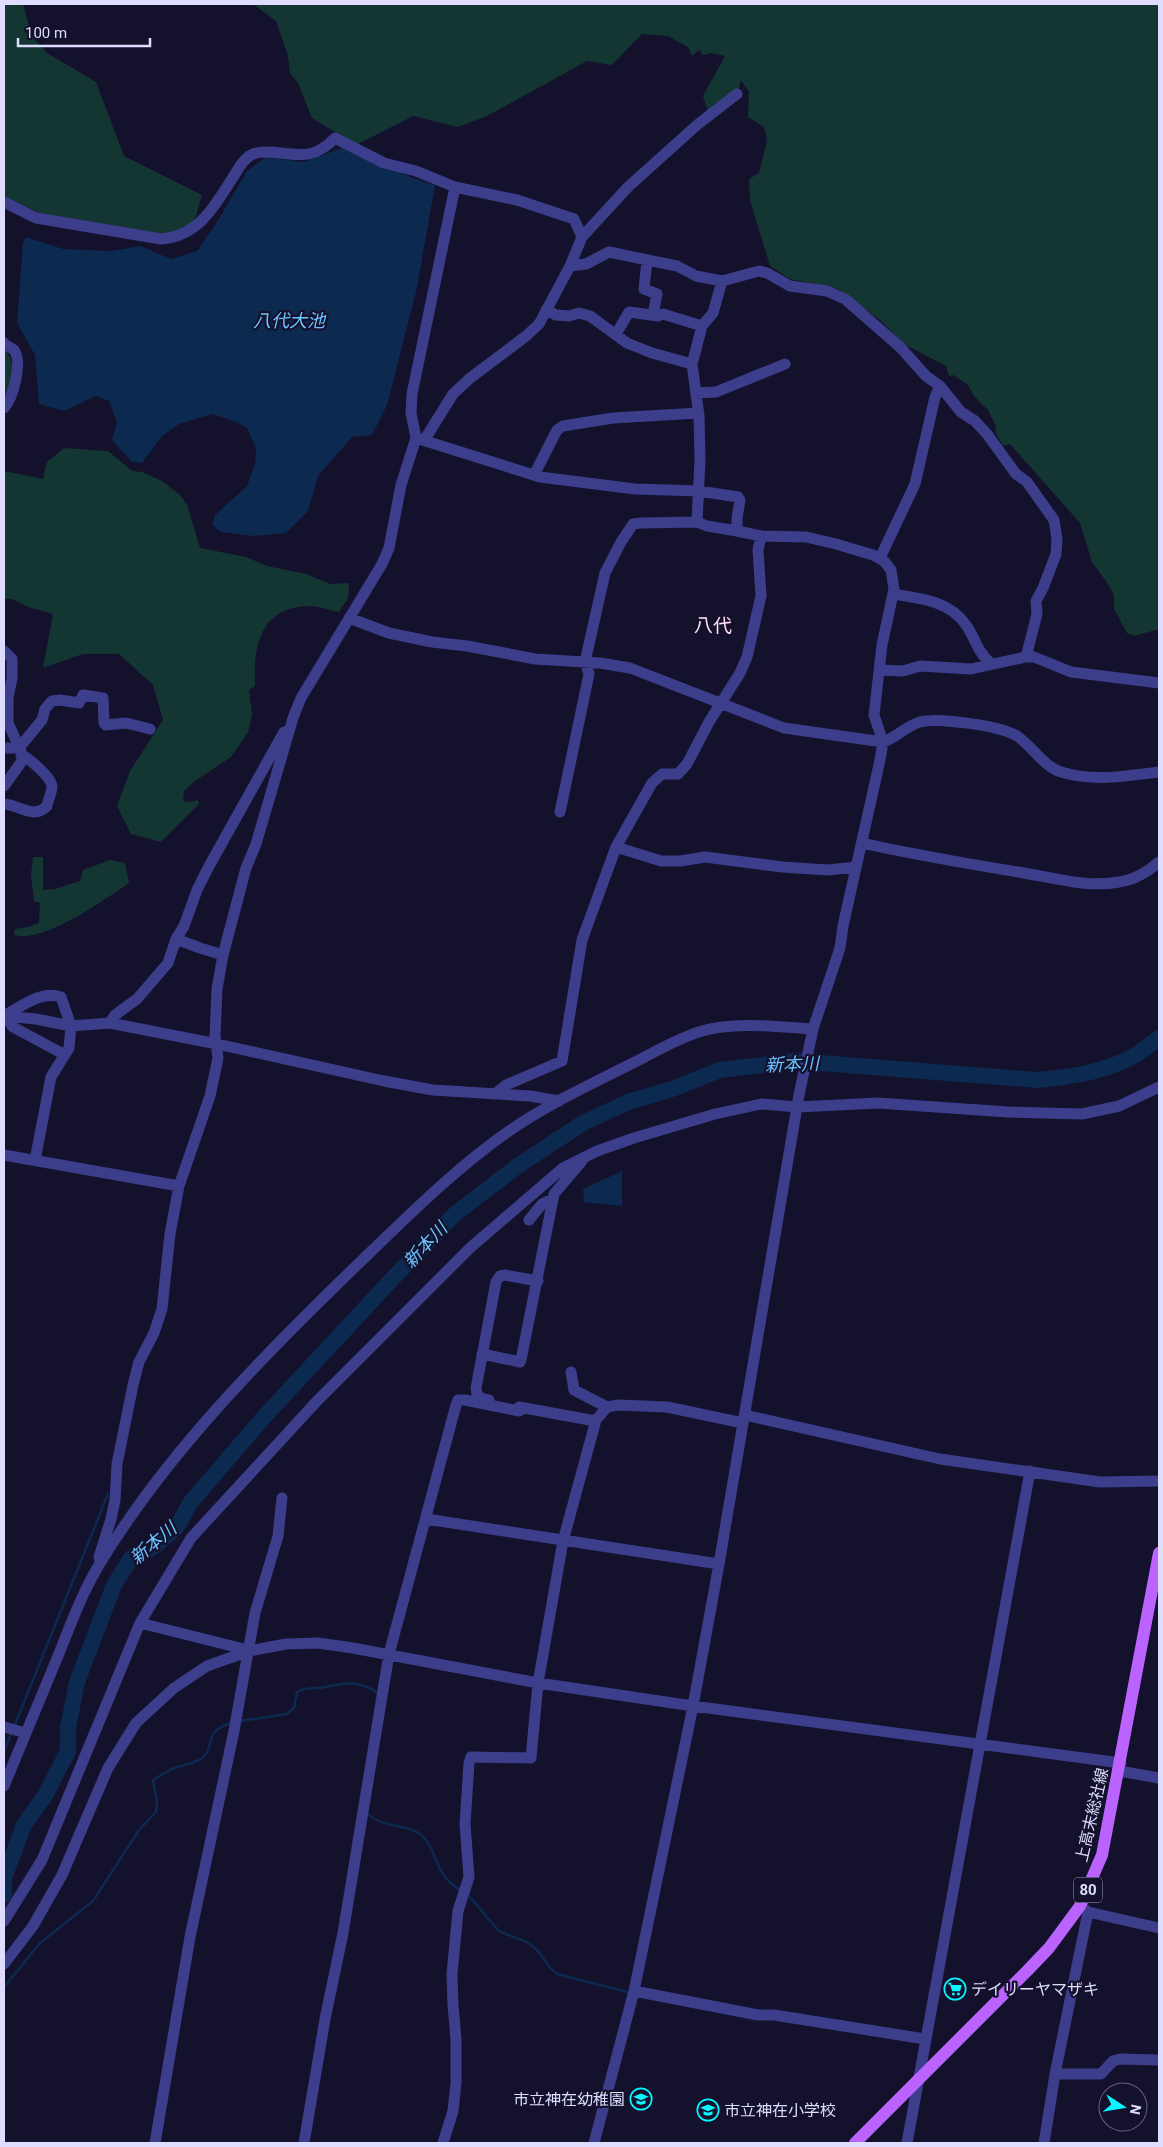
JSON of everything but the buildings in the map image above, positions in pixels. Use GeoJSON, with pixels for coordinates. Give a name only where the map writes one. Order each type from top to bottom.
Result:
{"type":"FeatureCollection","features":[{"type":"Feature","properties":{"kind":"main road","name":"上高末総社線"},"geometry":{"type":"LineString","coordinates":[[855,2143],[1049,1948],[1084,1909],[1102,1855],[1159,1553]]}},
{"type":"Feature","properties":{"kind":"street"},"geometry":{"type":"LineString","coordinates":[[100,1562],[113,1510],[117,1464],[133,1385],[139,1362],[156,1328],[162,1309],[170,1234],[179,1186],[210,1096],[218,1058],[215,1036],[217,989],[223,955],[240,891],[301,698],[382,564],[389,548],[401,485],[420,438],[453,394],[468,379],[526,336],[539,324],[570,266],[582,237],[628,187],[697,125],[737,94]]}},
{"type":"Feature","properties":{"kind":"street"},"geometry":{"type":"LineString","coordinates":[[4,202],[36,218],[161,239],[171,238],[190,231],[198,225],[217,201],[242,163],[252,154],[268,152],[308,155],[326,147],[335,138],[384,163],[416,171],[455,187],[517,200],[574,219],[582,237]]}},
{"type":"Feature","properties":{"kind":"street"},"geometry":{"type":"LineString","coordinates":[[455,187],[412,394],[411,413],[420,438],[442,447],[534,475],[635,489],[698,491],[738,497],[740,500],[737,518],[738,531]]}},
{"type":"Feature","properties":{"kind":"street"},"geometry":{"type":"LineString","coordinates":[[570,266],[586,264],[609,252],[677,266],[696,276],[722,281],[759,271],[774,276],[790,286],[835,293],[845,299],[900,347],[926,376],[940,386],[961,412],[975,421],[987,434],[1016,474],[1027,482],[1054,520],[1057,539],[1056,554],[1036,601],[1036,614],[1026,657]]}},
{"type":"Feature","properties":{"kind":"street"},"geometry":{"type":"LineString","coordinates":[[647,260],[644,289],[657,294],[652,315]]}},
{"type":"Feature","properties":{"kind":"street"},"geometry":{"type":"LineString","coordinates":[[698,522],[699,413],[692,364],[702,326],[713,313],[722,281]]}},
{"type":"Feature","properties":{"kind":"street"},"geometry":{"type":"LineString","coordinates":[[546,310],[568,316],[579,314],[590,316],[627,342],[639,348],[692,364]]}},
{"type":"Feature","properties":{"kind":"street"},"geometry":{"type":"LineString","coordinates":[[616,334],[629,312],[652,315],[663,314],[702,326]]}},
{"type":"Feature","properties":{"kind":"street"},"geometry":{"type":"LineString","coordinates":[[4,343],[14,350],[17,360],[15,387],[4,408]]}},
{"type":"Feature","properties":{"kind":"street"},"geometry":{"type":"LineString","coordinates":[[696,393],[716,392],[785,364]]}},
{"type":"Feature","properties":{"kind":"street"},"geometry":{"type":"LineString","coordinates":[[880,558],[915,484],[935,397],[940,386]]}},
{"type":"Feature","properties":{"kind":"street"},"geometry":{"type":"LineString","coordinates":[[534,475],[557,430],[563,426],[613,418],[699,413]]}},
{"type":"Feature","properties":{"kind":"street"},"geometry":{"type":"LineString","coordinates":[[560,812],[589,674],[585,662],[605,573],[633,524],[698,522],[707,526],[761,536],[806,537],[873,555],[880,558],[891,570],[894,589],[882,644],[874,715],[883,742],[840,948],[812,1032],[799,1095],[720,1564],[693,1706],[634,1991],[594,2143]]}},
{"type":"Feature","properties":{"kind":"street"},"geometry":{"type":"LineString","coordinates":[[495,1094],[506,1085],[562,1061],[579,949],[616,847],[652,783],[662,774],[678,774],[687,764],[740,673],[747,656],[761,596],[758,558],[761,536]]}},
{"type":"Feature","properties":{"kind":"street"},"geometry":{"type":"LineString","coordinates":[[893,594],[941,604],[950,610],[966,624],[982,656],[991,664]]}},
{"type":"Feature","properties":{"kind":"street"},"geometry":{"type":"LineString","coordinates":[[349,618],[388,633],[432,642],[467,646],[535,659],[585,662],[630,668],[784,728],[883,742],[890,740],[919,722],[944,721],[999,728],[1015,735],[1043,760],[1059,771],[1086,777],[1112,778],[1159,772]]}},
{"type":"Feature","properties":{"kind":"street"},"geometry":{"type":"LineString","coordinates":[[4,651],[12,659],[12,678],[8,698],[8,724],[22,761],[4,786]]}},
{"type":"Feature","properties":{"kind":"street"},"geometry":{"type":"LineString","coordinates":[[880,670],[904,671],[920,666],[971,668],[998,664],[1017,658],[1034,657],[1071,672],[1159,683]]}},
{"type":"Feature","properties":{"kind":"street"},"geometry":{"type":"LineString","coordinates":[[20,752],[42,720],[46,709],[52,701],[60,700],[79,703],[82,695],[103,698],[104,723],[106,725],[126,723],[150,728]]}},
{"type":"Feature","properties":{"kind":"street"},"geometry":{"type":"LineString","coordinates":[[110,1023],[115,1015],[137,999],[168,963],[176,939],[184,926],[197,890],[208,868],[284,730],[290,728]]}},
{"type":"Feature","properties":{"kind":"street"},"geometry":{"type":"LineString","coordinates":[[4,748],[20,752],[30,758],[50,780],[52,786],[47,806],[40,812],[31,813],[4,804]]}},
{"type":"Feature","properties":{"kind":"street"},"geometry":{"type":"LineString","coordinates":[[862,843],[897,851],[1087,883],[1118,883],[1144,874],[1159,862]]}},
{"type":"Feature","properties":{"kind":"street"},"geometry":{"type":"LineString","coordinates":[[616,847],[661,861],[680,861],[705,857],[819,870],[856,867]]}},
{"type":"Feature","properties":{"kind":"street"},"geometry":{"type":"LineString","coordinates":[[176,939],[223,955]]}},
{"type":"Feature","properties":{"kind":"street"},"geometry":{"type":"LineString","coordinates":[[4,1015],[28,1002],[54,995],[61,997],[71,1026],[69,1048],[51,1077],[35,1160]]}},
{"type":"Feature","properties":{"kind":"street"},"geometry":{"type":"LineString","coordinates":[[4,1015],[71,1026],[110,1023],[433,1090],[559,1101]]}},
{"type":"Feature","properties":{"kind":"street"},"geometry":{"type":"LineString","coordinates":[[4,1015],[13,1027],[65,1055]]}},
{"type":"Feature","properties":{"kind":"street"},"geometry":{"type":"LineString","coordinates":[[4,1786],[82,1597],[100,1562],[150,1488],[211,1417],[313,1308],[393,1230],[474,1157],[510,1130],[559,1101],[675,1041],[705,1030],[736,1026],[812,1032]]}},
{"type":"Feature","properties":{"kind":"street"},"geometry":{"type":"LineString","coordinates":[[4,1921],[42,1860],[140,1623],[191,1538],[316,1401],[470,1248],[564,1168],[634,1138],[715,1114],[761,1104],[798,1107],[878,1102],[1008,1112],[1082,1114],[1119,1106],[1159,1088]]}},
{"type":"Feature","properties":{"kind":"street"},"geometry":{"type":"LineString","coordinates":[[4,1155],[179,1186]]}},
{"type":"Feature","properties":{"kind":"street"},"geometry":{"type":"LineString","coordinates":[[482,1354],[520,1362],[522,1360],[553,1199],[559,1186],[584,1158]]}},
{"type":"Feature","properties":{"kind":"street"},"geometry":{"type":"LineString","coordinates":[[529,1220],[542,1204],[553,1199]]}},
{"type":"Feature","properties":{"kind":"street"},"geometry":{"type":"LineString","coordinates":[[538,1281],[506,1275],[500,1276],[496,1282],[477,1380],[477,1394],[483,1399],[596,1420]]}},
{"type":"Feature","properties":{"kind":"street"},"geometry":{"type":"LineString","coordinates":[[571,1372],[574,1390],[607,1407],[618,1405],[666,1407],[744,1419],[940,1460],[1100,1482],[1159,1481]]}},
{"type":"Feature","properties":{"kind":"street"},"geometry":{"type":"LineString","coordinates":[[304,2143],[325,2019],[345,1923],[389,1654],[458,1400],[519,1411],[526,1408]]}},
{"type":"Feature","properties":{"kind":"street"},"geometry":{"type":"LineString","coordinates":[[443,2143],[453,2111],[456,2083],[456,2040],[452,2005],[452,1974],[458,1911],[470,1877],[465,1824],[469,1763],[471,1757],[531,1758],[538,1683],[563,1541],[596,1420],[607,1407]]}},
{"type":"Feature","properties":{"kind":"street"},"geometry":{"type":"LineString","coordinates":[[907,2143],[1030,1472]]}},
{"type":"Feature","properties":{"kind":"street"},"geometry":{"type":"LineString","coordinates":[[156,2143],[190,1937],[234,1731],[255,1613],[278,1536],[282,1498]]}},
{"type":"Feature","properties":{"kind":"street"},"geometry":{"type":"LineString","coordinates":[[426,1519],[720,1564]]}},
{"type":"Feature","properties":{"kind":"street"},"geometry":{"type":"LineString","coordinates":[[140,1623],[248,1651]]}},
{"type":"Feature","properties":{"kind":"street"},"geometry":{"type":"LineString","coordinates":[[4,1964],[33,1926],[62,1874],[108,1768],[136,1723],[174,1688],[207,1666],[248,1651],[286,1644],[318,1643],[389,1654],[538,1683],[981,1745],[1120,1767],[1159,1778]]}},
{"type":"Feature","properties":{"kind":"street"},"geometry":{"type":"LineString","coordinates":[[4,1727],[26,1733]]}},
{"type":"Feature","properties":{"kind":"street"},"geometry":{"type":"LineString","coordinates":[[1044,2143],[1084,1909],[1159,1928]]}},
{"type":"Feature","properties":{"kind":"street"},"geometry":{"type":"LineString","coordinates":[[634,1991],[758,2015],[774,2015],[925,2039]]}},
{"type":"Feature","properties":{"kind":"street"},"geometry":{"type":"LineString","coordinates":[[1055,2074],[1101,2074],[1113,2061],[1120,2059],[1159,2060]]}},
{"type":"Feature","properties":{"kind":"green space"},"geometry":{"type":"Polygon","coordinates":[[[4,4],[23,4],[31,35],[47,53],[96,82],[124,156],[202,195],[194,223],[178,234],[162,234],[44,215],[4,198],[4,4]]]}},
{"type":"Feature","properties":{"kind":"green space"},"geometry":{"type":"Polygon","coordinates":[[[253,4],[1159,4],[1159,629],[1134,636],[1127,633],[1114,609],[1114,595],[1092,562],[1080,523],[1010,444],[1003,446],[995,432],[996,426],[988,410],[974,396],[968,385],[953,375],[949,376],[946,366],[904,344],[880,320],[838,289],[790,279],[770,266],[750,200],[749,179],[759,173],[767,140],[764,127],[748,117],[749,92],[741,80],[738,91],[709,114],[703,96],[725,56],[711,53],[703,55],[699,50],[692,56],[688,47],[668,36],[642,34],[612,65],[587,61],[487,116],[458,127],[413,116],[356,145],[312,118],[298,83],[290,73],[288,56],[276,21],[253,4]]]}},
{"type":"Feature","properties":{"kind":"green space"},"geometry":{"type":"Polygon","coordinates":[[[4,349],[11,360],[12,373],[4,397],[4,349]]]}},
{"type":"Feature","properties":{"kind":"green space"},"geometry":{"type":"Polygon","coordinates":[[[64,448],[108,451],[132,471],[142,472],[162,481],[180,495],[187,505],[200,548],[246,557],[267,566],[306,574],[330,584],[349,583],[348,598],[339,612],[312,606],[293,608],[280,613],[270,621],[258,643],[255,686],[249,690],[252,715],[248,732],[231,757],[195,781],[184,791],[183,801],[198,800],[199,804],[161,842],[131,834],[117,806],[130,771],[163,720],[153,685],[119,654],[83,654],[43,668],[53,614],[28,607],[12,599],[4,599],[4,471],[43,479],[47,462],[64,448]]]}},
{"type":"Feature","properties":{"kind":"green space"},"geometry":{"type":"Polygon","coordinates":[[[33,857],[43,857],[43,890],[55,889],[80,881],[83,870],[110,860],[125,863],[129,883],[73,919],[57,927],[26,936],[14,935],[15,929],[39,923],[40,903],[34,901],[31,875],[33,857]]]}},
{"type":"Feature","properties":{"kind":"water","name":"八代大池"},"geometry":{"type":"Polygon","coordinates":[[[342,148],[413,178],[435,185],[417,288],[387,405],[372,435],[352,437],[318,476],[308,511],[286,533],[253,536],[221,532],[212,525],[215,515],[247,486],[255,464],[256,448],[247,428],[213,414],[179,424],[162,436],[142,463],[132,462],[112,440],[117,422],[109,401],[96,396],[64,411],[39,404],[35,355],[17,323],[23,243],[26,237],[63,249],[111,251],[140,246],[171,259],[197,251],[217,222],[247,171],[266,157],[304,162],[342,148]]]}},
{"type":"Feature","properties":{"kind":"water"},"geometry":{"type":"Polygon","coordinates":[[[622,1171],[622,1206],[584,1202],[583,1189],[622,1171]]]}},
{"type":"Feature","properties":{"kind":"waterway","name":"新本川"},"geometry":{"type":"LineString","coordinates":[[4,1895],[4,1878],[24,1825],[46,1794],[68,1751],[68,1728],[77,1682],[114,1585],[131,1558],[155,1546],[177,1527],[190,1503],[264,1417],[456,1213],[519,1165],[583,1123],[628,1102],[672,1089],[720,1070],[795,1061],[1038,1080],[1072,1076],[1105,1068],[1130,1058],[1159,1038]]}},
{"type":"Feature","properties":{"kind":"waterway"},"geometry":{"type":"LineString","coordinates":[[14,1727],[108,1494]]}},
{"type":"Feature","properties":{"kind":"waterway"},"geometry":{"type":"LineString","coordinates":[[240,1721],[287,1714],[294,1708],[297,1692],[304,1689],[352,1683],[364,1686],[378,1693]]}},
{"type":"Feature","properties":{"kind":"waterway"},"geometry":{"type":"LineString","coordinates":[[4,1987],[40,1943],[93,1901],[139,1830],[156,1812],[157,1803],[153,1780],[174,1768],[200,1759],[207,1753],[211,1739],[216,1731],[231,1723]]}},
{"type":"Feature","properties":{"kind":"waterway"},"geometry":{"type":"LineString","coordinates":[[4,1751],[12,1732]]}},
{"type":"Feature","properties":{"kind":"waterway"},"geometry":{"type":"LineString","coordinates":[[367,1813],[379,1821],[407,1828],[424,1837],[443,1874],[449,1882],[460,1890]]}},
{"type":"Feature","properties":{"kind":"waterway"},"geometry":{"type":"LineString","coordinates":[[468,1895],[499,1931],[529,1943],[557,1974],[627,1992]]}},
{"type":"Feature","properties":{"kind":"place","name":"デイリーヤマザキ"},"geometry":{"type":"Point","coordinates":[955,1989]}},
{"type":"Feature","properties":{"kind":"place","name":"市立神在幼稚園"},"geometry":{"type":"Point","coordinates":[641,2099]}},
{"type":"Feature","properties":{"kind":"place","name":"市立神在小学校"},"geometry":{"type":"Point","coordinates":[708,2110]}},
{"type":"Feature","properties":{"kind":"district","name":"八代"},"geometry":{"type":"Point","coordinates":[713,625]}}]}
